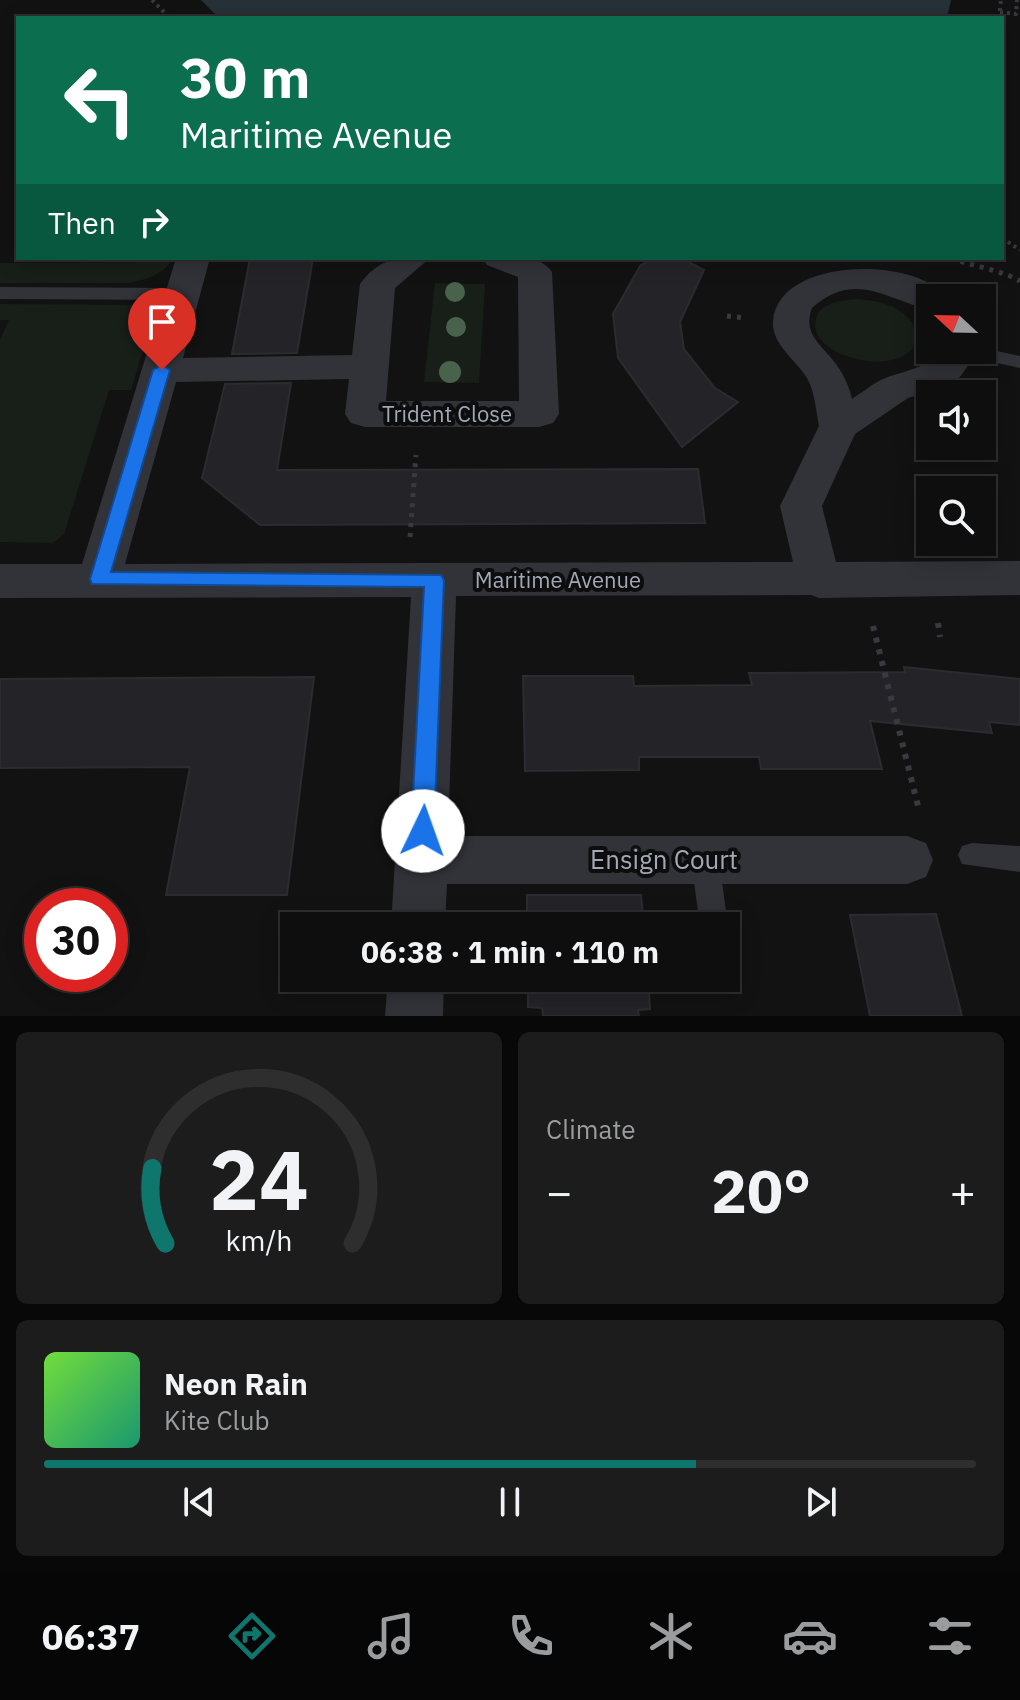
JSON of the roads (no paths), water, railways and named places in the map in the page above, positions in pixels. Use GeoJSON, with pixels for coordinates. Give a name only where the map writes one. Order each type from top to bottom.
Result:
{"type":"FeatureCollection","features":[{"type":"Feature","properties":{"kind":"street","name":"Trident Close"},"geometry":{"type":"LineString","coordinates":[[410,260],[378,284],[365,414],[539,414],[535,272],[504,260]]}},
{"type":"Feature","properties":{"kind":"street"},"geometry":{"type":"LineString","coordinates":[[99,579],[188,276]]}},
{"type":"Feature","properties":{"kind":"street"},"geometry":{"type":"LineString","coordinates":[[839,426],[827,381],[793,333],[790,324],[794,306],[808,292],[829,283],[847,280],[874,280],[916,292]]}},
{"type":"Feature","properties":{"kind":"street"},"geometry":{"type":"LineString","coordinates":[[819,581],[801,506],[839,426],[894,389],[926,379],[950,364]]}},
{"type":"Feature","properties":{"kind":"street"},"geometry":{"type":"LineString","coordinates":[[162,370],[369,367]]}},
{"type":"Feature","properties":{"kind":"street"},"geometry":{"type":"LineString","coordinates":[[419,912],[422,564]]}},
{"type":"Feature","properties":{"kind":"street","name":"Maritime Avenue"},"geometry":{"type":"LineString","coordinates":[[0,581],[422,564],[819,581],[1020,578]]}},
{"type":"Feature","properties":{"kind":"street","name":"Ensign Court"},"geometry":{"type":"LineString","coordinates":[[421,860],[705,860],[914,840]]}},
{"type":"Feature","properties":{"kind":"street"},"geometry":{"type":"LineString","coordinates":[[414,1016],[415,992]]}},
{"type":"Feature","properties":{"kind":"lane"},"geometry":{"type":"LineString","coordinates":[[0,293],[188,276]]}},
{"type":"Feature","properties":{"kind":"lane"},"geometry":{"type":"LineString","coordinates":[[996,357],[1020,362]]}},
{"type":"Feature","properties":{"kind":"lane"},"geometry":{"type":"LineString","coordinates":[[972,855],[1020,859]]}},
{"type":"Feature","properties":{"kind":"lane"},"geometry":{"type":"LineString","coordinates":[[705,860],[712,912]]}}]}
